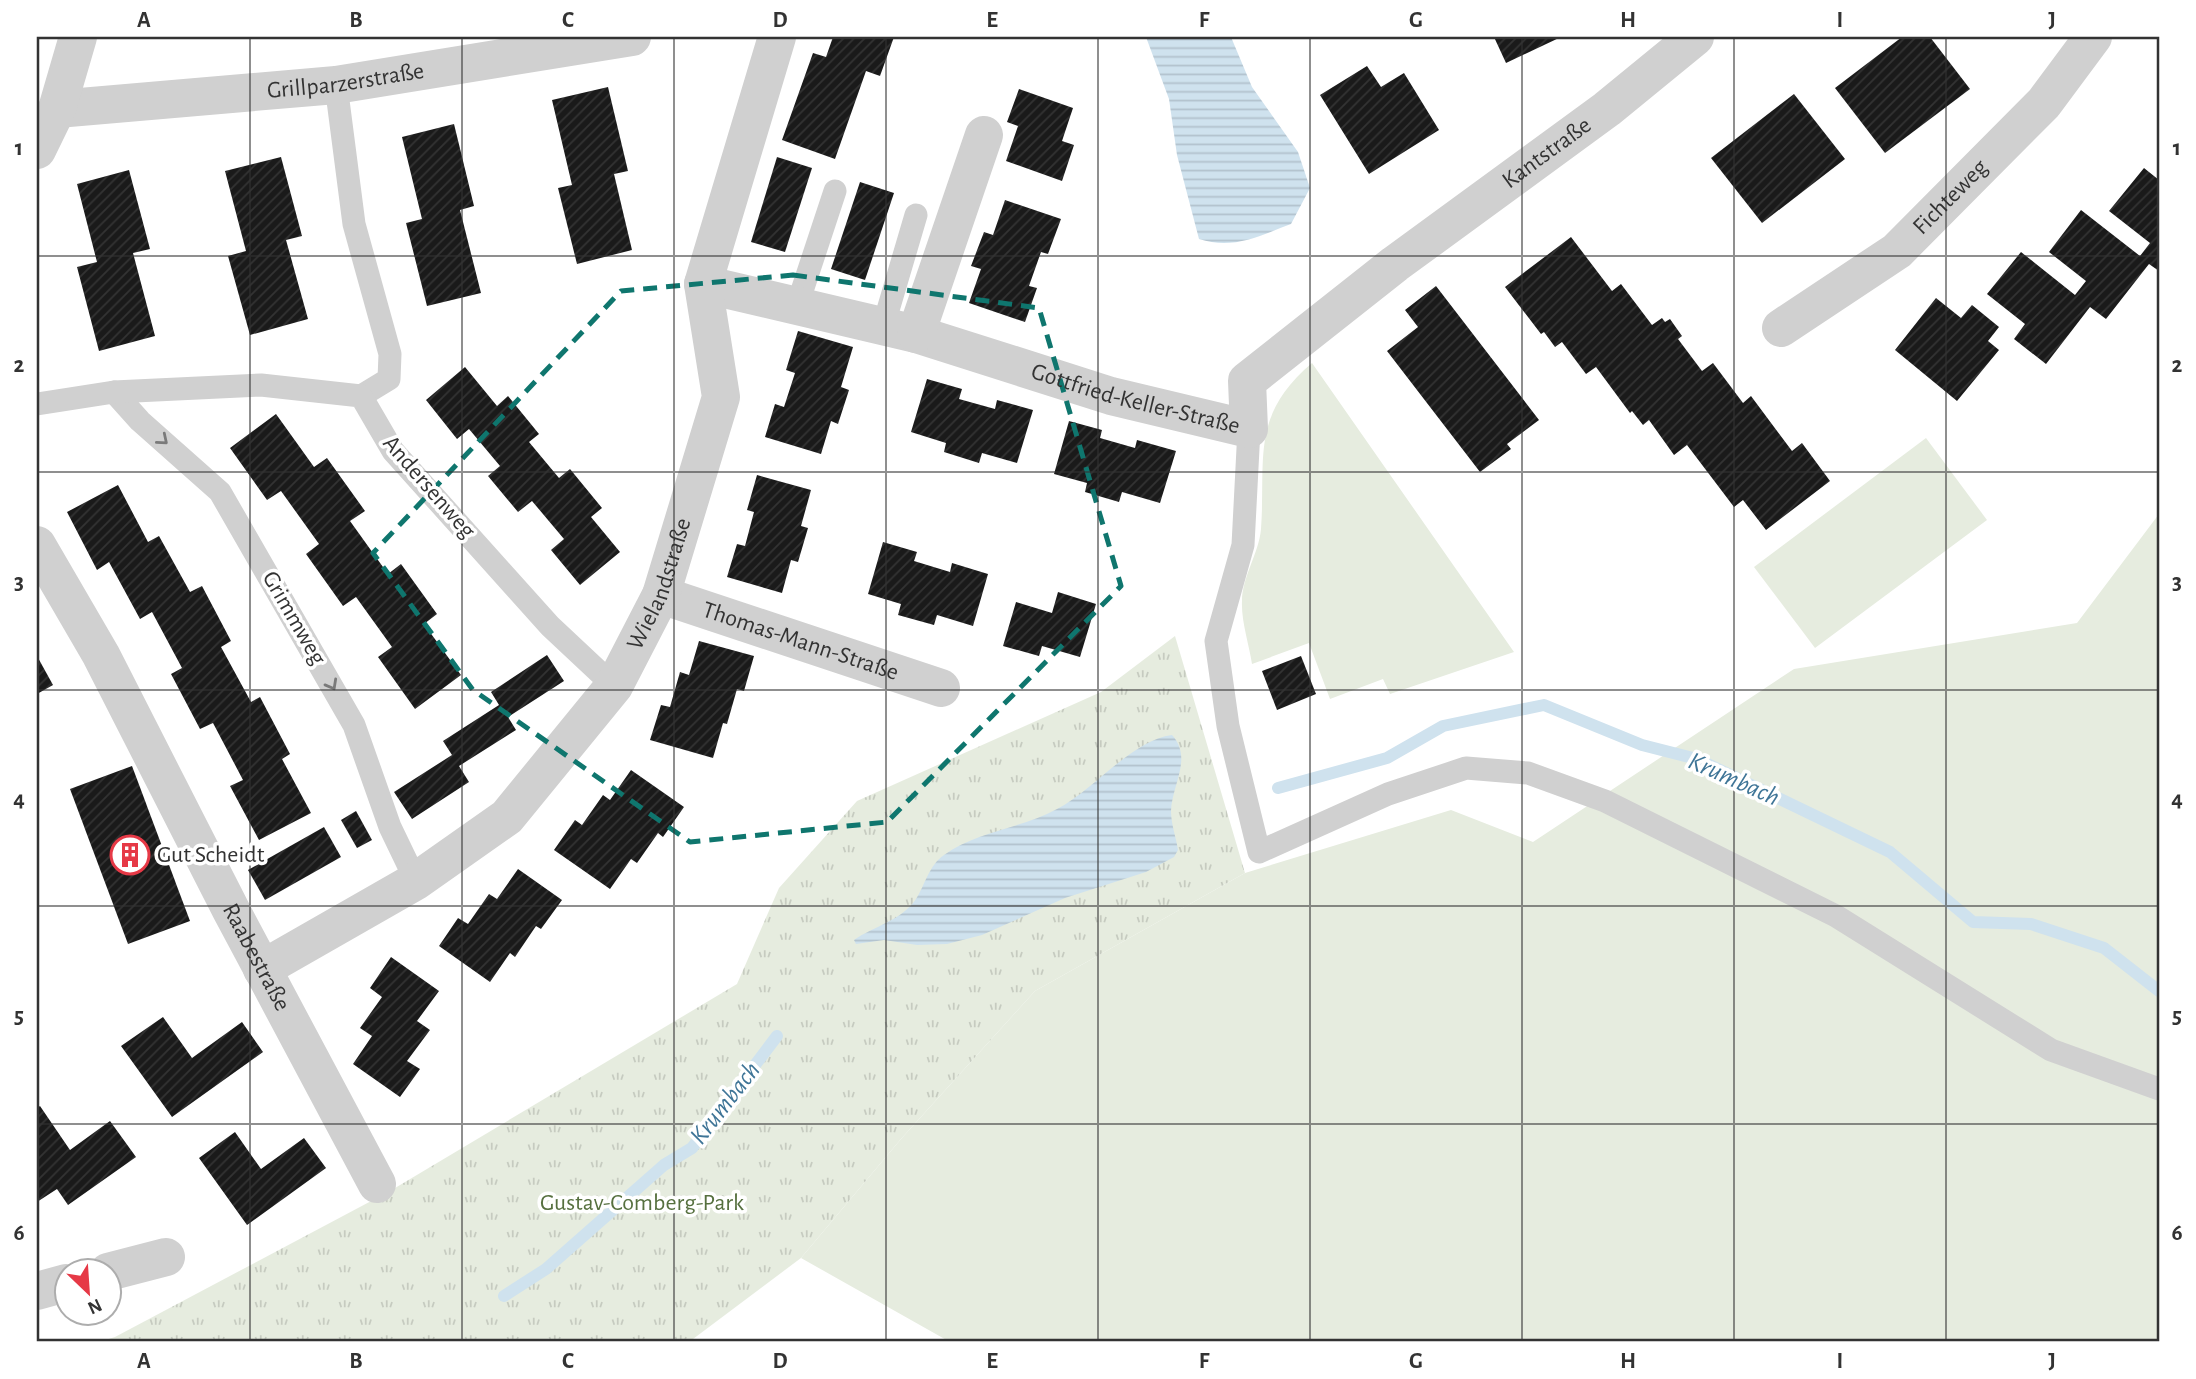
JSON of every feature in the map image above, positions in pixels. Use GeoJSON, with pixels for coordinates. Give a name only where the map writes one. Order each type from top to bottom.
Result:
{"type":"FeatureCollection","features":[{"type":"Feature","properties":{"kind":"street"},"geometry":{"type":"LineString","coordinates":[[37,150],[57,109],[78,37]]}},
{"type":"Feature","properties":{"kind":"street","name":"Grillparzerstraße"},"geometry":{"type":"LineString","coordinates":[[57,109],[336,85],[522,45],[632,37]]}},
{"type":"Feature","properties":{"kind":"street","name":"Wielandstraße"},"geometry":{"type":"LineString","coordinates":[[262,968],[416,881],[507,817],[614,686],[661,595],[722,397],[703,284],[777,37]]}},
{"type":"Feature","properties":{"kind":"street","name":"Kantstraße"},"geometry":{"type":"LineString","coordinates":[[1395,264],[1607,110],[1695,37]]}},
{"type":"Feature","properties":{"kind":"street","name":"Fichteweg"},"geometry":{"type":"LineString","coordinates":[[1781,328],[1897,251],[2044,103],[2093,37]]}},
{"type":"Feature","properties":{"kind":"street"},"geometry":{"type":"LineString","coordinates":[[899,330],[984,135]]}},
{"type":"Feature","properties":{"kind":"street","name":"Gottfried-Keller-Straße"},"geometry":{"type":"LineString","coordinates":[[703,284],[899,330],[1111,396],[1248,429],[1247,382],[1395,264]]}},
{"type":"Feature","properties":{"kind":"street","name":"Raabestraße"},"geometry":{"type":"LineString","coordinates":[[37,545],[101,655],[377,1184]]}},
{"type":"Feature","properties":{"kind":"street","name":"Thomas-Mann-Straße"},"geometry":{"type":"LineString","coordinates":[[661,595],[941,688]]}},
{"type":"Feature","properties":{"kind":"street"},"geometry":{"type":"LineString","coordinates":[[122,1268],[166,1257]]}},
{"type":"Feature","properties":{"kind":"lane"},"geometry":{"type":"LineString","coordinates":[[37,404],[114,393],[261,385],[361,396],[389,379],[390,354],[354,224],[336,85]]}},
{"type":"Feature","properties":{"kind":"lane"},"geometry":{"type":"LineString","coordinates":[[797,306],[835,191]]}},
{"type":"Feature","properties":{"kind":"lane"},"geometry":{"type":"LineString","coordinates":[[899,330],[916,215]]}},
{"type":"Feature","properties":{"kind":"lane","name":"Grimmweg"},"geometry":{"type":"LineString","coordinates":[[114,393],[220,492],[354,725],[390,827],[416,881]]}},
{"type":"Feature","properties":{"kind":"lane","name":"Andersenweg"},"geometry":{"type":"LineString","coordinates":[[361,396],[393,451],[550,626],[614,686]]}},
{"type":"Feature","properties":{"kind":"lane"},"geometry":{"type":"LineString","coordinates":[[1248,429],[1243,545],[1216,640],[1228,726],[1259,852],[1388,794],[1466,768],[1528,773],[1605,801],[1836,916],[2051,1050],[2159,1088]]}},
{"type":"Feature","properties":{"kind":"highlighted area"},"geometry":{"type":"Polygon","coordinates":[[[793,275],[1039,308],[1121,586],[887,822],[690,842],[473,690],[373,553],[621,291],[793,275]]]}},
{"type":"Feature","properties":{"kind":"green space"},"geometry":{"type":"Polygon","coordinates":[[[1312,363],[1514,652],[1390,694],[1383,679],[1330,699],[1309,643],[1252,664],[1242,601],[1261,529],[1265,439],[1279,401],[1292,382],[1312,363]]]}},
{"type":"Feature","properties":{"kind":"green space"},"geometry":{"type":"Polygon","coordinates":[[[1926,438],[1987,520],[1815,648],[1754,567],[1926,438]]]}},
{"type":"Feature","properties":{"kind":"green space"},"geometry":{"type":"Polygon","coordinates":[[[2159,514],[2159,1342],[950,1342],[801,1258],[901,1139],[1035,991],[1245,873],[1451,810],[1533,842],[1794,669],[2077,623],[2159,514]]]}},
{"type":"Feature","properties":{"kind":"green space","name":"Gustav-Comberg-Park"},"geometry":{"type":"Polygon","coordinates":[[[1175,636],[1245,873],[1035,991],[901,1139],[801,1258],[689,1342],[99,1342],[115,1337],[390,1191],[737,984],[779,888],[857,801],[1101,692],[1175,636]]]}},
{"type":"Feature","properties":{"kind":"water"},"geometry":{"type":"Polygon","coordinates":[[[1146,37],[1231,37],[1252,87],[1298,152],[1310,188],[1291,224],[1235,242],[1199,239],[1177,155],[1169,99],[1146,37]]]}},
{"type":"Feature","properties":{"kind":"water"},"geometry":{"type":"Polygon","coordinates":[[[1172,735],[1181,753],[1180,772],[1171,811],[1178,850],[1174,857],[1146,872],[1065,898],[982,935],[947,944],[917,945],[884,940],[856,944],[854,940],[910,907],[935,864],[944,855],[970,840],[1057,809],[1142,746],[1172,735]]]}},
{"type":"Feature","properties":{"kind":"building"},"geometry":{"type":"Polygon","coordinates":[[[833,37],[894,37],[880,76],[866,71],[835,159],[782,140],[813,53],[826,57],[833,37]]]}},
{"type":"Feature","properties":{"kind":"building"},"geometry":{"type":"Polygon","coordinates":[[[1494,37],[1561,37],[1506,63],[1494,37]]]}},
{"type":"Feature","properties":{"kind":"building"},"geometry":{"type":"Polygon","coordinates":[[[1902,37],[1930,37],[1970,89],[1885,153],[1835,88],[1902,37]]]}},
{"type":"Feature","properties":{"kind":"building"},"geometry":{"type":"Polygon","coordinates":[[[1367,66],[1381,87],[1404,73],[1439,130],[1369,174],[1320,95],[1367,66]]]}},
{"type":"Feature","properties":{"kind":"building"},"geometry":{"type":"Polygon","coordinates":[[[608,87],[628,171],[614,174],[632,250],[577,264],[558,188],[572,185],[552,100],[608,87]]]}},
{"type":"Feature","properties":{"kind":"building"},"geometry":{"type":"Polygon","coordinates":[[[1019,89],[1073,108],[1062,141],[1074,145],[1062,181],[1006,161],[1018,126],[1007,122],[1019,89]]]}},
{"type":"Feature","properties":{"kind":"building"},"geometry":{"type":"Polygon","coordinates":[[[1794,94],[1845,159],[1762,223],[1711,158],[1794,94]]]}},
{"type":"Feature","properties":{"kind":"building"},"geometry":{"type":"Polygon","coordinates":[[[454,124],[474,206],[460,210],[481,293],[427,306],[406,223],[422,219],[402,137],[454,124]]]}},
{"type":"Feature","properties":{"kind":"building"},"geometry":{"type":"Polygon","coordinates":[[[281,157],[302,236],[286,240],[308,319],[250,335],[228,256],[246,251],[225,171],[281,157]]]}},
{"type":"Feature","properties":{"kind":"building"},"geometry":{"type":"Polygon","coordinates":[[[777,157],[812,168],[785,252],[751,242],[777,157]]]}},
{"type":"Feature","properties":{"kind":"building"},"geometry":{"type":"Polygon","coordinates":[[[2144,168],[2159,180],[2159,271],[2149,264],[2106,319],[2090,307],[2046,364],[2014,339],[2025,324],[1987,294],[2021,252],[2075,295],[2086,281],[2049,252],[2081,210],[2140,256],[2150,243],[2109,211],[2144,168]]]}},
{"type":"Feature","properties":{"kind":"building"},"geometry":{"type":"Polygon","coordinates":[[[129,170],[150,249],[133,253],[155,336],[99,351],[77,267],[97,262],[77,184],[129,170]]]}},
{"type":"Feature","properties":{"kind":"building"},"geometry":{"type":"Polygon","coordinates":[[[860,182],[894,193],[865,280],[831,269],[860,182]]]}},
{"type":"Feature","properties":{"kind":"building"},"geometry":{"type":"Polygon","coordinates":[[[1005,200],[1061,219],[1048,254],[1041,252],[1029,286],[1037,288],[1025,322],[969,303],[981,269],[971,266],[984,232],[993,235],[1005,200]]]}},
{"type":"Feature","properties":{"kind":"building"},"geometry":{"type":"Polygon","coordinates":[[[1571,237],[1612,291],[1621,284],[1652,325],[1662,318],[1665,322],[1670,319],[1682,336],[1678,339],[1702,371],[1713,363],[1743,403],[1751,396],[1792,451],[1802,443],[1830,481],[1766,530],[1743,500],[1734,507],[1687,445],[1674,455],[1649,420],[1643,425],[1632,411],[1630,413],[1596,367],[1586,374],[1562,342],[1555,347],[1544,332],[1541,334],[1505,287],[1571,237]]]}},
{"type":"Feature","properties":{"kind":"building"},"geometry":{"type":"Polygon","coordinates":[[[1436,286],[1539,420],[1507,444],[1511,449],[1480,472],[1387,351],[1418,327],[1405,310],[1436,286]]]}},
{"type":"Feature","properties":{"kind":"building"},"geometry":{"type":"Polygon","coordinates":[[[1936,298],[1961,318],[1972,305],[1999,327],[1988,341],[1999,350],[1957,401],[1895,350],[1936,298]]]}},
{"type":"Feature","properties":{"kind":"building"},"geometry":{"type":"Polygon","coordinates":[[[798,331],[853,347],[841,387],[849,390],[838,424],[831,421],[821,454],[765,437],[775,404],[784,407],[795,373],[786,370],[798,331]]]}},
{"type":"Feature","properties":{"kind":"building"},"geometry":{"type":"Polygon","coordinates":[[[465,367],[497,406],[508,396],[539,434],[529,442],[559,478],[570,469],[602,508],[591,517],[620,552],[580,585],[551,550],[564,539],[532,501],[518,512],[488,476],[500,466],[469,429],[457,439],[426,400],[465,367]]]}},
{"type":"Feature","properties":{"kind":"building"},"geometry":{"type":"Polygon","coordinates":[[[927,379],[962,389],[959,399],[995,409],[997,400],[1033,410],[1017,463],[982,453],[979,463],[944,452],[946,443],[911,432],[927,379]]]}},
{"type":"Feature","properties":{"kind":"building"},"geometry":{"type":"Polygon","coordinates":[[[276,414],[314,467],[327,458],[365,511],[350,521],[388,574],[401,564],[437,614],[424,624],[461,675],[415,709],[378,657],[392,647],[356,597],[343,606],[306,554],[319,544],[281,491],[267,500],[230,448],[276,414]]]}},
{"type":"Feature","properties":{"kind":"building"},"geometry":{"type":"Polygon","coordinates":[[[1069,421],[1102,430],[1100,438],[1135,448],[1137,440],[1176,451],[1160,503],[1122,492],[1119,502],[1085,492],[1087,483],[1054,474],[1069,421]]]}},
{"type":"Feature","properties":{"kind":"building"},"geometry":{"type":"Polygon","coordinates":[[[757,475],[811,490],[801,526],[808,528],[798,562],[791,560],[782,593],[727,577],[737,544],[745,546],[754,512],[747,510],[757,475]]]}},
{"type":"Feature","properties":{"kind":"building"},"geometry":{"type":"Polygon","coordinates":[[[118,485],[148,542],[159,536],[190,592],[202,586],[231,641],[221,647],[251,702],[260,697],[290,754],[282,759],[311,813],[259,840],[230,786],[243,780],[213,723],[200,729],[171,674],[182,668],[152,612],[140,619],[109,562],[97,570],[67,512],[118,485]]]}},
{"type":"Feature","properties":{"kind":"building"},"geometry":{"type":"Polygon","coordinates":[[[883,542],[917,552],[914,561],[950,572],[952,563],[988,574],[973,626],[937,615],[934,625],[898,615],[901,604],[868,594],[883,542]]]}},
{"type":"Feature","properties":{"kind":"building"},"geometry":{"type":"Polygon","coordinates":[[[1058,592],[1096,604],[1080,657],[1042,646],[1039,656],[1003,646],[1016,602],[1052,613],[1058,592]]]}},
{"type":"Feature","properties":{"kind":"building"},"geometry":{"type":"Polygon","coordinates":[[[699,641],[754,656],[744,691],[737,689],[727,724],[723,723],[713,758],[650,740],[661,705],[670,707],[680,672],[689,675],[699,641]]]}},
{"type":"Feature","properties":{"kind":"building"},"geometry":{"type":"Polygon","coordinates":[[[547,655],[564,681],[508,717],[516,730],[459,766],[469,782],[412,819],[394,792],[452,755],[443,741],[499,705],[491,692],[547,655]]]}},
{"type":"Feature","properties":{"kind":"building"},"geometry":{"type":"Polygon","coordinates":[[[37,656],[53,685],[37,694],[37,656]]]}},
{"type":"Feature","properties":{"kind":"building"},"geometry":{"type":"Polygon","coordinates":[[[1301,656],[1316,694],[1277,710],[1262,671],[1301,656]]]}},
{"type":"Feature","properties":{"kind":"building","name":"Gut Scheidt"},"geometry":{"type":"Polygon","coordinates":[[[132,766],[190,921],[128,944],[70,789],[132,766]]]}},
{"type":"Feature","properties":{"kind":"building"},"geometry":{"type":"Polygon","coordinates":[[[631,770],[684,807],[663,837],[658,833],[637,863],[631,859],[610,889],[554,850],[575,820],[582,825],[603,795],[610,800],[631,770]]]}},
{"type":"Feature","properties":{"kind":"building"},"geometry":{"type":"Polygon","coordinates":[[[356,811],[372,840],[357,848],[341,820],[356,811]]]}},
{"type":"Feature","properties":{"kind":"building"},"geometry":{"type":"Polygon","coordinates":[[[324,827],[341,857],[265,900],[248,870],[324,827]]]}},
{"type":"Feature","properties":{"kind":"building"},"geometry":{"type":"Polygon","coordinates":[[[518,869],[562,900],[541,929],[536,926],[515,957],[510,953],[490,982],[439,946],[458,918],[468,924],[489,894],[497,899],[518,869]]]}},
{"type":"Feature","properties":{"kind":"building"},"geometry":{"type":"Polygon","coordinates":[[[391,957],[439,991],[417,1021],[430,1030],[407,1061],[420,1069],[400,1097],[353,1064],[372,1036],[360,1028],[382,997],[370,988],[391,957]]]}},
{"type":"Feature","properties":{"kind":"building"},"geometry":{"type":"Polygon","coordinates":[[[163,1017],[192,1058],[242,1022],[263,1052],[172,1117],[121,1046],[163,1017]]]}},
{"type":"Feature","properties":{"kind":"building"},"geometry":{"type":"Polygon","coordinates":[[[40,1106],[70,1150],[110,1121],[136,1157],[68,1205],[57,1189],[37,1202],[37,1108],[40,1106]]]}},
{"type":"Feature","properties":{"kind":"building"},"geometry":{"type":"Polygon","coordinates":[[[235,1132],[261,1169],[304,1138],[326,1168],[247,1225],[199,1158],[235,1132]]]}},
{"type":"Feature","properties":{"kind":"waterway","name":"Krumbach"},"geometry":{"type":"LineString","coordinates":[[1278,788],[1387,758],[1443,726],[1544,705],[1642,745],[1697,759],[1890,852],[1973,922],[2031,924],[2104,948],[2159,991]]}},
{"type":"Feature","properties":{"kind":"waterway","name":"Krumbach"},"geometry":{"type":"LineString","coordinates":[[504,1296],[546,1269],[664,1165],[692,1148],[777,1036]]}},
{"type":"Feature","properties":{"kind":"place","name":"Gut Scheidt"},"geometry":{"type":"Point","coordinates":[130,855]}}]}
